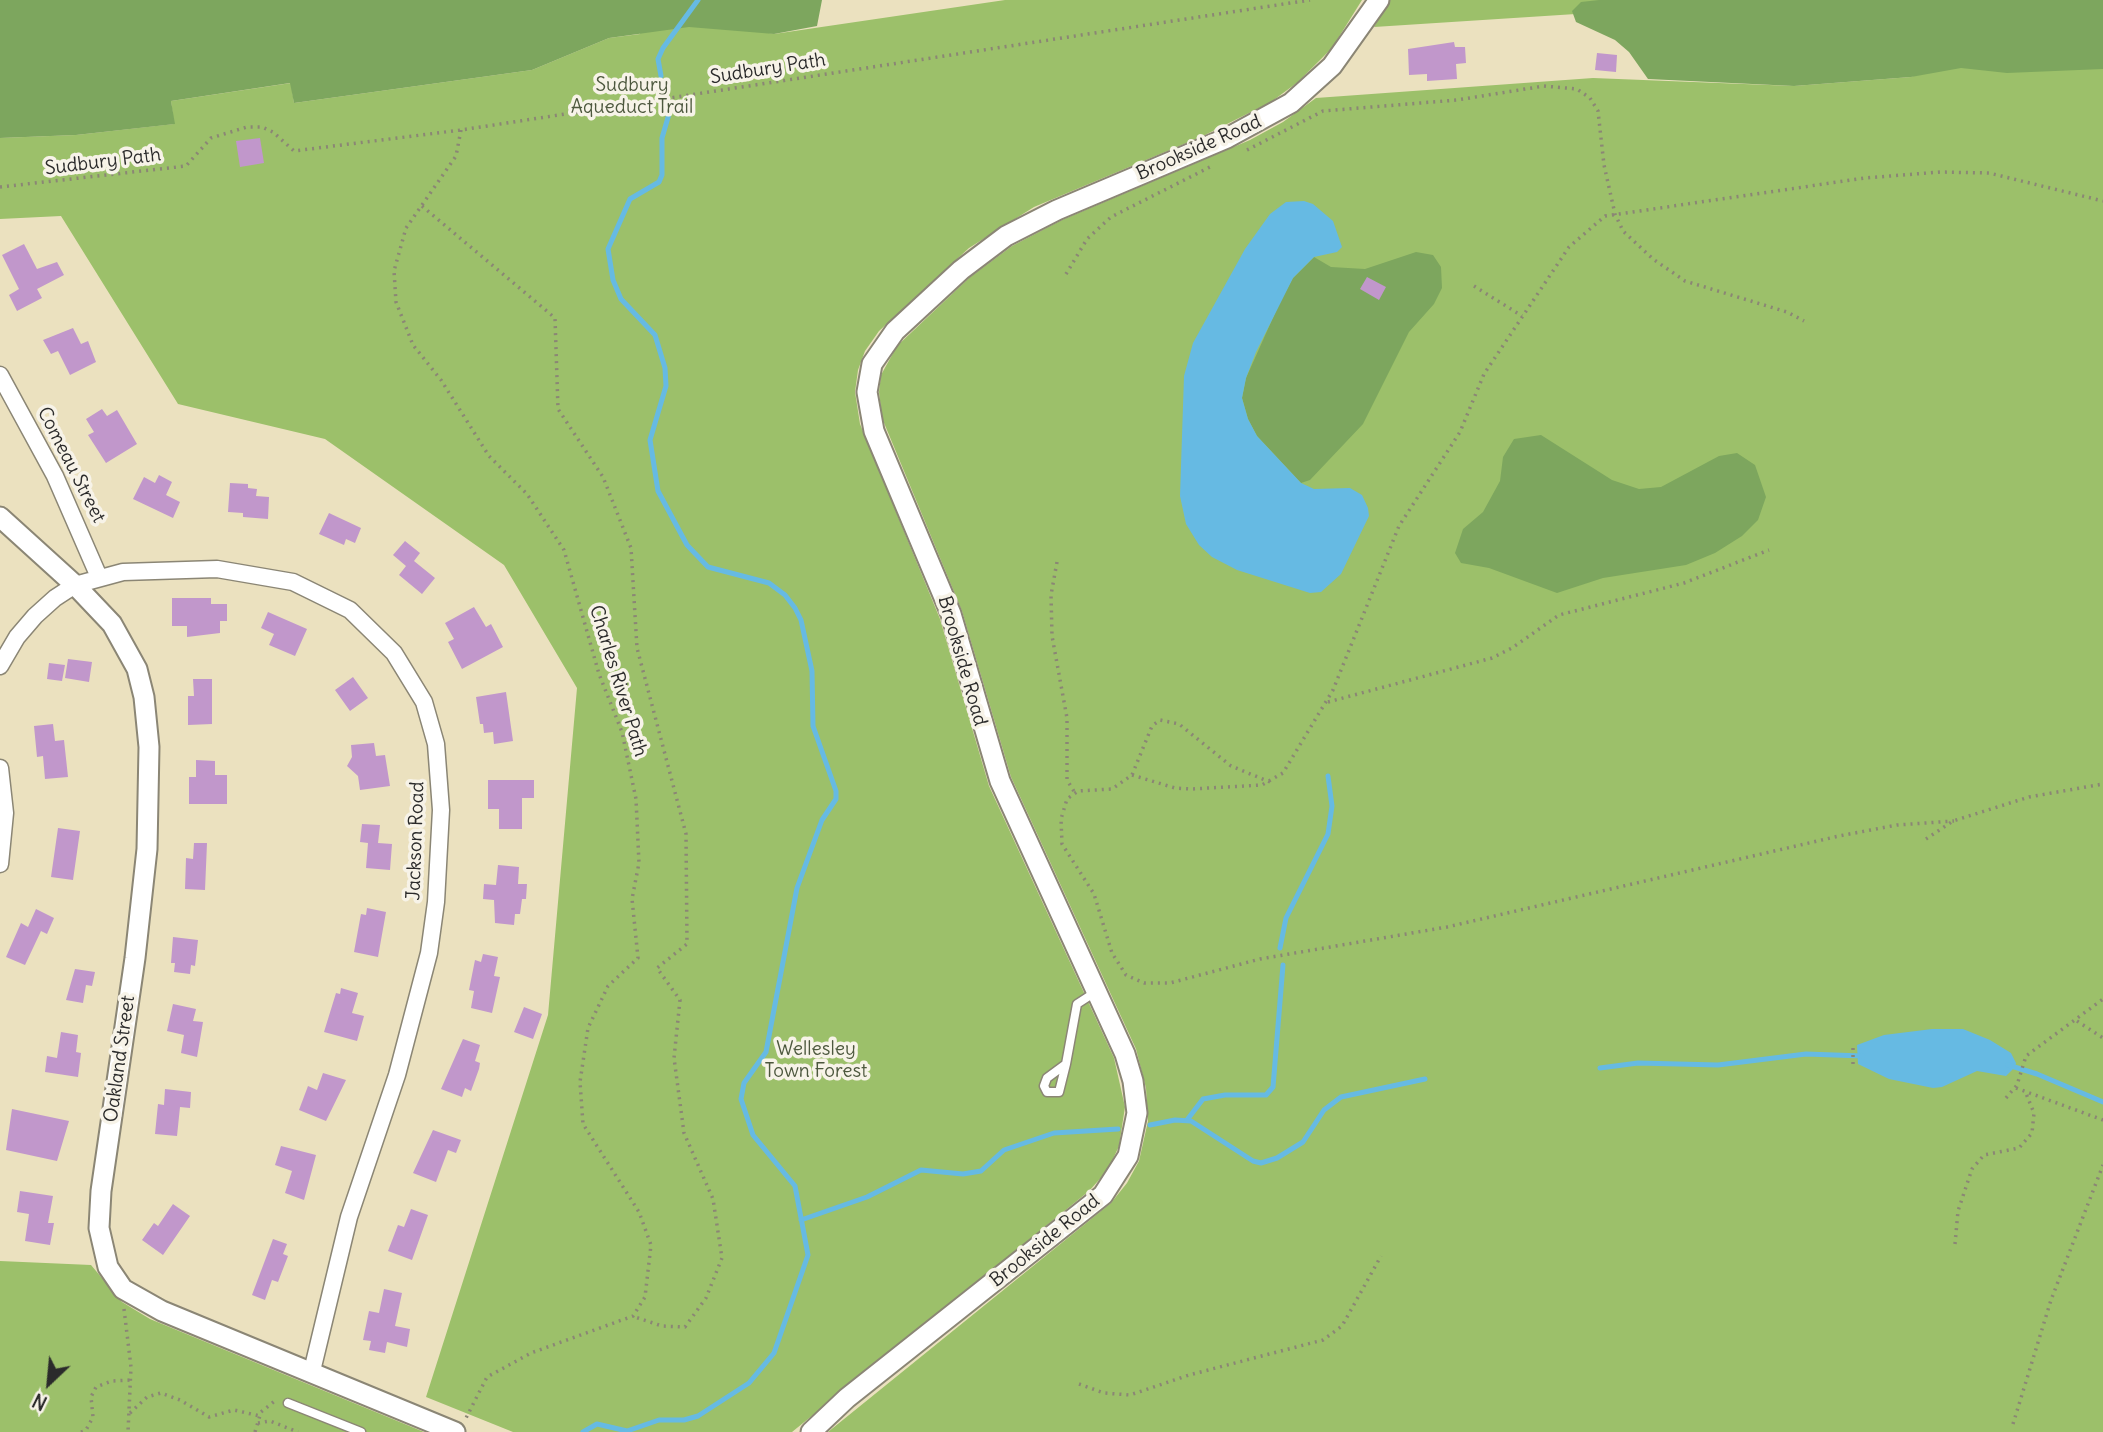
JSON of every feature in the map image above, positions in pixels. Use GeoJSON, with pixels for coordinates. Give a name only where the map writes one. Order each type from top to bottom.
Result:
{"type":"FeatureCollection","features":[{"type":"Feature","properties":{"kind":"street","name":"Brookside Road"},"geometry":{"type":"LineString","coordinates":[[820,1429],[1091,1205],[1117,1176],[1133,1143],[1136,1099],[1125,1054],[995,767],[951,614],[871,421],[867,392],[869,373],[876,356],[895,331],[961,270],[1006,236],[1057,210],[1227,138],[1291,103],[1332,66],[1379,0]]}},
{"type":"Feature","properties":{"kind":"street","name":"Comeau Street"},"geometry":{"type":"LineString","coordinates":[[0,375],[55,476],[99,577]]}},
{"type":"Feature","properties":{"kind":"street","name":"Oakland Street"},"geometry":{"type":"LineString","coordinates":[[0,517],[75,585],[112,624],[132,657],[142,690],[149,747],[149,800],[142,902],[99,1217],[100,1239],[108,1267],[118,1283],[131,1294],[173,1316],[460,1426]]}},
{"type":"Feature","properties":{"kind":"street","name":"Jackson Road"},"geometry":{"type":"LineString","coordinates":[[0,666],[17,637],[36,616],[55,598],[75,585],[99,577],[154,569],[217,569],[265,575],[307,588],[350,610],[384,641],[418,689],[433,730],[441,826],[429,953],[397,1075],[347,1224],[312,1371]]}},
{"type":"Feature","properties":{"kind":"street"},"geometry":{"type":"LineString","coordinates":[[0,768],[5,813],[0,864]]}},
{"type":"Feature","properties":{"kind":"lane"},"geometry":{"type":"LineString","coordinates":[[1066,1064],[1075,1008],[1079,1001],[1097,991]]}},
{"type":"Feature","properties":{"kind":"lane"},"geometry":{"type":"LineString","coordinates":[[288,1403],[361,1432]]}},
{"type":"Feature","properties":{"kind":"path","name":"Sudbury Path"},"geometry":{"type":"LineString","coordinates":[[0,187],[186,166],[211,138],[247,127],[273,132],[294,151],[461,130],[1310,0]]}},
{"type":"Feature","properties":{"kind":"path"},"geometry":{"type":"LineString","coordinates":[[1239,153],[1323,111],[1457,100],[1544,86],[1567,87],[1584,92],[1598,111],[1604,165],[1615,214],[1623,231],[1653,259],[1685,281],[1787,312],[1804,321]]}},
{"type":"Feature","properties":{"kind":"path","name":"Charles River Path"},"geometry":{"type":"LineString","coordinates":[[461,130],[456,156],[406,228],[394,271],[396,302],[413,345],[441,380],[489,456],[527,494],[564,550],[600,674],[622,732],[636,799],[639,863],[632,899],[638,958],[608,986],[588,1028],[580,1082],[583,1124],[639,1212],[651,1245],[645,1297],[634,1316]]}},
{"type":"Feature","properties":{"kind":"path"},"geometry":{"type":"LineString","coordinates":[[1066,274],[1087,239],[1111,217],[1219,163]]}},
{"type":"Feature","properties":{"kind":"path"},"geometry":{"type":"LineString","coordinates":[[1132,775],[1182,789],[1271,782],[1288,766],[1327,702],[1346,663],[1399,526],[1460,432],[1484,374],[1569,247],[1598,220],[1615,214],[1865,178],[1940,172],[1989,173],[2103,201]]}},
{"type":"Feature","properties":{"kind":"path"},"geometry":{"type":"LineString","coordinates":[[422,205],[555,318],[558,409],[603,477],[631,548],[637,648],[686,834],[687,944],[657,968],[680,1000],[674,1058],[684,1133],[713,1199],[722,1258],[706,1298],[685,1327],[662,1326],[634,1316],[531,1353],[487,1377],[460,1426]]}},
{"type":"Feature","properties":{"kind":"path"},"geometry":{"type":"LineString","coordinates":[[1474,286],[1522,316]]}},
{"type":"Feature","properties":{"kind":"path"},"geometry":{"type":"LineString","coordinates":[[1327,702],[1492,658],[1512,648],[1559,615],[1684,583],[1769,550]]}},
{"type":"Feature","properties":{"kind":"path"},"geometry":{"type":"LineString","coordinates":[[1057,562],[1051,595],[1052,636],[1066,718],[1067,780],[1075,793]]}},
{"type":"Feature","properties":{"kind":"path"},"geometry":{"type":"LineString","coordinates":[[1271,782],[1231,766],[1182,726],[1164,720],[1152,726],[1132,775],[1107,791],[1075,793],[1067,799],[1062,812],[1061,832],[1066,854],[1094,894],[1119,967],[1131,978],[1150,984],[1194,979],[1260,959],[1447,927],[1839,835],[1897,825],[1954,821],[2029,797],[2103,784]]}},
{"type":"Feature","properties":{"kind":"path"},"geometry":{"type":"LineString","coordinates":[[1926,839],[1954,821]]}},
{"type":"Feature","properties":{"kind":"path"},"geometry":{"type":"LineString","coordinates":[[2006,1098],[2019,1080],[2026,1056],[2041,1043],[2077,1021],[2103,999]]}},
{"type":"Feature","properties":{"kind":"path"},"geometry":{"type":"LineString","coordinates":[[2077,1021],[2103,1038]]}},
{"type":"Feature","properties":{"kind":"path"},"geometry":{"type":"LineString","coordinates":[[1853,1048],[1853,1066]]}},
{"type":"Feature","properties":{"kind":"path"},"geometry":{"type":"LineString","coordinates":[[2015,1088],[2103,1120]]}},
{"type":"Feature","properties":{"kind":"path"},"geometry":{"type":"LineString","coordinates":[[1955,1244],[1958,1211],[1972,1169],[1984,1155],[2019,1148],[2032,1133],[2034,1113],[2025,1091]]}},
{"type":"Feature","properties":{"kind":"path"},"geometry":{"type":"LineString","coordinates":[[2013,1424],[2051,1300],[2103,1165]]}},
{"type":"Feature","properties":{"kind":"path"},"geometry":{"type":"LineString","coordinates":[[1079,1384],[1104,1392],[1130,1395],[1189,1375],[1323,1340],[1342,1326],[1381,1256]]}},
{"type":"Feature","properties":{"kind":"path"},"geometry":{"type":"LineString","coordinates":[[128,1432],[131,1380],[124,1308],[131,1294]]}},
{"type":"Feature","properties":{"kind":"path"},"geometry":{"type":"LineString","coordinates":[[82,1432],[93,1417],[91,1398],[96,1387],[112,1381],[131,1380]]}},
{"type":"Feature","properties":{"kind":"path"},"geometry":{"type":"LineString","coordinates":[[130,1413],[147,1397],[161,1393],[180,1400],[209,1417],[234,1410],[260,1416]]}},
{"type":"Feature","properties":{"kind":"path"},"geometry":{"type":"LineString","coordinates":[[256,1432],[260,1416],[275,1400],[288,1403]]}},
{"type":"Feature","properties":{"kind":"path"},"geometry":{"type":"LineString","coordinates":[[258,1423],[270,1421],[298,1432]]}},
{"type":"Feature","properties":{"kind":"green space"},"geometry":{"type":"Polygon","coordinates":[[[0,0],[822,0],[817,26],[774,34],[689,27],[609,38],[532,70],[294,103],[290,83],[171,101],[175,124],[76,135],[0,138],[0,0]]]}},
{"type":"Feature","properties":{"kind":"green space","name":"Wellesley Town Forest"},"geometry":{"type":"Polygon","coordinates":[[[1005,0],[1362,0],[1332,48],[1298,82],[1271,102],[1203,136],[1034,207],[969,248],[879,331],[865,351],[858,370],[855,392],[860,424],[940,619],[989,786],[1114,1058],[1125,1107],[1119,1146],[1108,1170],[1089,1191],[792,1432],[513,1432],[426,1397],[548,1015],[577,688],[504,565],[325,439],[178,404],[61,216],[0,219],[0,138],[76,135],[174,124],[171,101],[291,83],[294,103],[532,70],[609,38],[640,34],[643,9],[774,34],[1005,0]]]}},
{"type":"Feature","properties":{"kind":"green space"},"geometry":{"type":"Polygon","coordinates":[[[1390,0],[1793,0],[1374,27],[1390,0]]]}},
{"type":"Feature","properties":{"kind":"green space"},"geometry":{"type":"Polygon","coordinates":[[[2103,0],[2103,1432],[828,1432],[1111,1203],[1127,1183],[1139,1161],[1148,1121],[1146,1088],[1136,1049],[1011,777],[962,611],[882,418],[879,392],[881,375],[897,346],[969,278],[1012,246],[1062,220],[1250,140],[1283,122],[1316,98],[1593,78],[1794,86],[1911,77],[2103,0]]]}},
{"type":"Feature","properties":{"kind":"green space"},"geometry":{"type":"Polygon","coordinates":[[[2103,0],[2103,69],[2007,73],[1961,68],[1911,77],[1794,86],[1648,79],[1629,52],[1615,40],[1576,22],[1572,11],[1581,2],[2103,0]]]}},
{"type":"Feature","properties":{"kind":"green space"},"geometry":{"type":"Polygon","coordinates":[[[1416,252],[1433,255],[1441,267],[1442,288],[1434,304],[1409,332],[1363,424],[1310,480],[1301,483],[1257,436],[1248,419],[1242,398],[1246,378],[1280,302],[1293,278],[1314,257],[1331,267],[1365,269],[1416,252]]]}},
{"type":"Feature","properties":{"kind":"green space"},"geometry":{"type":"Polygon","coordinates":[[[1541,435],[1612,480],[1639,489],[1661,487],[1719,456],[1737,453],[1755,465],[1766,497],[1758,520],[1742,536],[1715,553],[1686,565],[1603,578],[1557,593],[1489,568],[1461,563],[1455,553],[1463,529],[1483,512],[1500,481],[1503,457],[1514,439],[1541,435]]]}},
{"type":"Feature","properties":{"kind":"green space"},"geometry":{"type":"Polygon","coordinates":[[[0,1261],[91,1265],[122,1302],[150,1319],[424,1432],[0,1432],[0,1261]]]}},
{"type":"Feature","properties":{"kind":"water"},"geometry":{"type":"Polygon","coordinates":[[[1304,201],[1313,204],[1333,221],[1342,247],[1337,252],[1314,257],[1293,278],[1256,352],[1242,398],[1248,419],[1257,436],[1301,483],[1314,489],[1350,488],[1362,495],[1368,508],[1369,516],[1341,574],[1321,592],[1310,593],[1237,570],[1212,557],[1199,545],[1186,524],[1180,496],[1184,376],[1193,343],[1245,249],[1270,214],[1286,202],[1304,201]]]}},
{"type":"Feature","properties":{"kind":"water"},"geometry":{"type":"Polygon","coordinates":[[[1932,1029],[1963,1029],[1990,1040],[2011,1053],[2015,1067],[2006,1076],[1977,1071],[1942,1087],[1933,1088],[1889,1079],[1858,1064],[1857,1045],[1884,1035],[1932,1029]]]}},
{"type":"Feature","properties":{"kind":"building"},"geometry":{"type":"Polygon","coordinates":[[[1454,42],[1455,47],[1465,47],[1466,63],[1456,64],[1457,79],[1427,81],[1427,74],[1409,75],[1408,49],[1454,42]]]}},
{"type":"Feature","properties":{"kind":"building"},"geometry":{"type":"Polygon","coordinates":[[[1597,53],[1617,55],[1616,72],[1595,70],[1597,53]]]}},
{"type":"Feature","properties":{"kind":"building"},"geometry":{"type":"Polygon","coordinates":[[[260,138],[264,163],[240,167],[236,141],[260,138]]]}},
{"type":"Feature","properties":{"kind":"building"},"geometry":{"type":"Polygon","coordinates":[[[24,244],[37,269],[57,262],[64,275],[37,289],[42,298],[17,311],[9,295],[19,289],[2,255],[24,244]]]}},
{"type":"Feature","properties":{"kind":"building"},"geometry":{"type":"Polygon","coordinates":[[[1367,277],[1386,287],[1379,300],[1360,289],[1367,277]]]}},
{"type":"Feature","properties":{"kind":"building"},"geometry":{"type":"Polygon","coordinates":[[[73,328],[81,344],[88,341],[96,362],[70,375],[58,351],[51,354],[43,340],[73,328]]]}},
{"type":"Feature","properties":{"kind":"building"},"geometry":{"type":"Polygon","coordinates":[[[102,409],[107,416],[117,410],[137,444],[106,463],[88,435],[94,432],[86,419],[102,409]]]}},
{"type":"Feature","properties":{"kind":"building"},"geometry":{"type":"Polygon","coordinates":[[[159,475],[172,482],[166,495],[180,502],[173,518],[133,499],[144,477],[155,483],[159,475]]]}},
{"type":"Feature","properties":{"kind":"building"},"geometry":{"type":"Polygon","coordinates":[[[230,483],[248,484],[248,488],[257,489],[256,496],[269,497],[268,519],[243,517],[243,513],[228,512],[230,483]]]}},
{"type":"Feature","properties":{"kind":"building"},"geometry":{"type":"Polygon","coordinates":[[[329,513],[361,528],[355,543],[346,539],[344,545],[319,534],[329,513]]]}},
{"type":"Feature","properties":{"kind":"building"},"geometry":{"type":"Polygon","coordinates":[[[405,541],[420,553],[414,561],[435,578],[422,594],[399,575],[406,566],[393,555],[405,541]]]}},
{"type":"Feature","properties":{"kind":"building"},"geometry":{"type":"Polygon","coordinates":[[[172,598],[211,598],[211,604],[227,604],[227,621],[220,621],[220,633],[187,637],[187,626],[172,626],[172,598]]]}},
{"type":"Feature","properties":{"kind":"building"},"geometry":{"type":"Polygon","coordinates":[[[474,607],[486,627],[491,624],[503,647],[462,669],[448,642],[454,639],[445,623],[474,607]]]}},
{"type":"Feature","properties":{"kind":"building"},"geometry":{"type":"Polygon","coordinates":[[[268,612],[307,629],[295,656],[269,645],[274,634],[261,628],[268,612]]]}},
{"type":"Feature","properties":{"kind":"building"},"geometry":{"type":"Polygon","coordinates":[[[68,659],[92,662],[89,682],[65,678],[68,659]]]}},
{"type":"Feature","properties":{"kind":"building"},"geometry":{"type":"Polygon","coordinates":[[[49,663],[65,665],[62,681],[47,679],[49,663]]]}},
{"type":"Feature","properties":{"kind":"building"},"geometry":{"type":"Polygon","coordinates":[[[353,677],[368,698],[350,711],[335,690],[353,677]]]}},
{"type":"Feature","properties":{"kind":"building"},"geometry":{"type":"Polygon","coordinates":[[[193,679],[212,679],[212,724],[188,725],[188,696],[194,696],[193,679]]]}},
{"type":"Feature","properties":{"kind":"building"},"geometry":{"type":"Polygon","coordinates":[[[506,692],[513,741],[494,744],[493,732],[484,733],[483,724],[480,724],[476,697],[506,692]]]}},
{"type":"Feature","properties":{"kind":"building"},"geometry":{"type":"Polygon","coordinates":[[[53,724],[55,741],[64,740],[68,777],[45,779],[43,756],[37,757],[34,726],[53,724]]]}},
{"type":"Feature","properties":{"kind":"building"},"geometry":{"type":"Polygon","coordinates":[[[374,743],[376,756],[385,755],[390,786],[360,790],[358,776],[347,766],[352,757],[351,745],[374,743]]]}},
{"type":"Feature","properties":{"kind":"building"},"geometry":{"type":"Polygon","coordinates":[[[196,760],[215,761],[215,775],[227,775],[227,804],[189,804],[189,777],[196,777],[196,760]]]}},
{"type":"Feature","properties":{"kind":"building"},"geometry":{"type":"Polygon","coordinates":[[[488,780],[534,780],[534,798],[522,798],[522,829],[499,829],[499,809],[488,809],[488,780]]]}},
{"type":"Feature","properties":{"kind":"building"},"geometry":{"type":"Polygon","coordinates":[[[362,824],[380,825],[378,843],[392,844],[390,870],[366,868],[368,843],[360,842],[362,824]]]}},
{"type":"Feature","properties":{"kind":"building"},"geometry":{"type":"Polygon","coordinates":[[[58,828],[80,831],[73,880],[51,877],[58,828]]]}},
{"type":"Feature","properties":{"kind":"building"},"geometry":{"type":"Polygon","coordinates":[[[194,843],[207,843],[205,890],[185,889],[186,858],[193,859],[194,843]]]}},
{"type":"Feature","properties":{"kind":"building"},"geometry":{"type":"Polygon","coordinates":[[[498,865],[519,867],[518,884],[527,884],[526,899],[522,899],[520,914],[515,914],[514,925],[495,923],[494,900],[483,899],[484,884],[496,885],[498,865]]]}},
{"type":"Feature","properties":{"kind":"building"},"geometry":{"type":"Polygon","coordinates":[[[367,908],[386,912],[378,957],[354,952],[361,914],[366,915],[367,908]]]}},
{"type":"Feature","properties":{"kind":"building"},"geometry":{"type":"Polygon","coordinates":[[[36,909],[54,918],[47,934],[41,931],[25,965],[6,957],[21,923],[28,927],[36,909]]]}},
{"type":"Feature","properties":{"kind":"building"},"geometry":{"type":"Polygon","coordinates":[[[173,937],[198,940],[195,966],[191,965],[190,974],[174,972],[175,963],[171,963],[173,937]]]}},
{"type":"Feature","properties":{"kind":"building"},"geometry":{"type":"Polygon","coordinates":[[[483,954],[498,957],[494,976],[500,977],[492,1013],[471,1008],[474,991],[469,990],[475,960],[481,962],[483,954]]]}},
{"type":"Feature","properties":{"kind":"building"},"geometry":{"type":"Polygon","coordinates":[[[75,969],[95,972],[92,986],[86,985],[83,1003],[66,1000],[75,969]]]}},
{"type":"Feature","properties":{"kind":"building"},"geometry":{"type":"Polygon","coordinates":[[[341,988],[358,993],[352,1013],[364,1016],[357,1041],[324,1032],[336,993],[340,994],[341,988]]]}},
{"type":"Feature","properties":{"kind":"building"},"geometry":{"type":"Polygon","coordinates":[[[173,1004],[196,1009],[193,1021],[203,1022],[197,1057],[181,1053],[184,1035],[167,1031],[173,1004]]]}},
{"type":"Feature","properties":{"kind":"building"},"geometry":{"type":"Polygon","coordinates":[[[524,1007],[542,1014],[533,1039],[514,1032],[524,1007]]]}},
{"type":"Feature","properties":{"kind":"building"},"geometry":{"type":"Polygon","coordinates":[[[61,1032],[78,1035],[76,1052],[81,1053],[78,1077],[45,1072],[47,1056],[57,1058],[61,1032]]]}},
{"type":"Feature","properties":{"kind":"building"},"geometry":{"type":"Polygon","coordinates":[[[463,1039],[480,1045],[475,1061],[480,1063],[471,1091],[465,1088],[462,1097],[441,1089],[463,1039]]]}},
{"type":"Feature","properties":{"kind":"building"},"geometry":{"type":"Polygon","coordinates":[[[323,1073],[346,1080],[326,1121],[299,1110],[308,1086],[317,1090],[323,1073]]]}},
{"type":"Feature","properties":{"kind":"building"},"geometry":{"type":"Polygon","coordinates":[[[165,1089],[191,1092],[190,1108],[180,1107],[177,1136],[155,1134],[158,1104],[164,1105],[165,1089]]]}},
{"type":"Feature","properties":{"kind":"building"},"geometry":{"type":"Polygon","coordinates":[[[12,1109],[69,1121],[57,1161],[6,1150],[12,1109]]]}},
{"type":"Feature","properties":{"kind":"building"},"geometry":{"type":"Polygon","coordinates":[[[433,1130],[461,1140],[456,1153],[448,1150],[436,1182],[413,1173],[433,1130]]]}},
{"type":"Feature","properties":{"kind":"building"},"geometry":{"type":"Polygon","coordinates":[[[281,1146],[316,1155],[304,1200],[285,1193],[292,1171],[275,1165],[281,1146]]]}},
{"type":"Feature","properties":{"kind":"building"},"geometry":{"type":"Polygon","coordinates":[[[20,1191],[53,1196],[48,1223],[54,1223],[50,1245],[25,1241],[29,1214],[17,1212],[20,1191]]]}},
{"type":"Feature","properties":{"kind":"building"},"geometry":{"type":"Polygon","coordinates":[[[173,1204],[190,1216],[163,1255],[142,1240],[154,1223],[158,1226],[173,1204]]]}},
{"type":"Feature","properties":{"kind":"building"},"geometry":{"type":"Polygon","coordinates":[[[411,1209],[428,1215],[412,1260],[388,1251],[398,1225],[404,1227],[411,1209]]]}},
{"type":"Feature","properties":{"kind":"building"},"geometry":{"type":"Polygon","coordinates":[[[273,1239],[287,1244],[283,1254],[288,1256],[278,1282],[272,1280],[265,1300],[252,1295],[273,1239]]]}},
{"type":"Feature","properties":{"kind":"building"},"geometry":{"type":"Polygon","coordinates":[[[384,1289],[402,1293],[395,1326],[410,1329],[407,1347],[387,1342],[385,1353],[369,1350],[371,1341],[363,1340],[369,1311],[379,1313],[384,1289]]]}},
{"type":"Feature","properties":{"kind":"waterway"},"geometry":{"type":"LineString","coordinates":[[661,76],[658,59],[663,48],[698,0]]}},
{"type":"Feature","properties":{"kind":"waterway"},"geometry":{"type":"LineString","coordinates":[[583,1432],[597,1424],[627,1431],[659,1420],[684,1420],[698,1416],[749,1383],[774,1353],[808,1255],[795,1186],[753,1135],[741,1099],[744,1083],[766,1052],[797,888],[822,820],[836,799],[836,791],[813,726],[812,671],[801,620],[795,608],[785,595],[769,583],[708,567],[687,545],[658,491],[650,440],[666,386],[665,368],[655,335],[621,299],[613,280],[608,249],[630,199],[659,182],[662,175],[662,138],[669,114],[667,105]]}},
{"type":"Feature","properties":{"kind":"waterway"},"geometry":{"type":"LineString","coordinates":[[1280,948],[1286,918],[1328,834],[1332,806],[1328,776]]}},
{"type":"Feature","properties":{"kind":"waterway"},"geometry":{"type":"LineString","coordinates":[[1187,1120],[1203,1099],[1225,1095],[1266,1095],[1273,1087],[1283,965]]}},
{"type":"Feature","properties":{"kind":"waterway"},"geometry":{"type":"LineString","coordinates":[[1600,1068],[1638,1063],[1718,1065],[1806,1054],[1863,1056]]}},
{"type":"Feature","properties":{"kind":"waterway"},"geometry":{"type":"LineString","coordinates":[[2008,1065],[2037,1074],[2103,1102]]}},
{"type":"Feature","properties":{"kind":"waterway"},"geometry":{"type":"LineString","coordinates":[[1150,1125],[1175,1120],[1191,1121],[1253,1161],[1261,1163],[1277,1158],[1303,1142],[1324,1110],[1341,1097],[1425,1079]]}},
{"type":"Feature","properties":{"kind":"waterway"},"geometry":{"type":"LineString","coordinates":[[801,1220],[867,1197],[921,1170],[963,1174],[981,1171],[1004,1150],[1054,1133],[1118,1129]]}},
{"type":"Feature","properties":{"kind":"park label","name":"Sudbury Aqueduct Trail"},"geometry":{"type":"Point","coordinates":[632,97]}}]}
